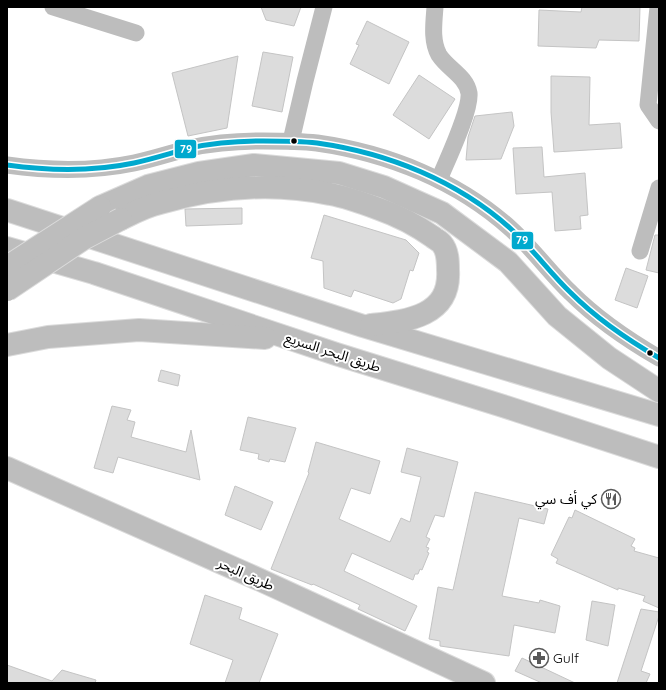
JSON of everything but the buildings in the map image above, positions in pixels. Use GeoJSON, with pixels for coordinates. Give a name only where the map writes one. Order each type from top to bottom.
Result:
{"type":"FeatureCollection","features":[{"type":"Feature","properties":{"kind":"highway"},"geometry":{"type":"LineString","coordinates":[[7,267],[100,207],[148,186],[199,173],[254,165],[339,173],[384,187],[442,213],[508,262],[557,316],[609,358],[659,391]]}},
{"type":"Feature","properties":{"kind":"highway"},"geometry":{"type":"LineString","coordinates":[[7,290],[83,239],[121,219],[158,203],[202,193],[249,187],[288,188],[330,194],[395,214],[417,226],[442,244],[448,257],[449,282],[444,295],[437,305],[424,314],[399,322],[363,326]]}},
{"type":"Feature","properties":{"kind":"highway"},"geometry":{"type":"LineString","coordinates":[[7,210],[363,326],[659,415]]}},
{"type":"Feature","properties":{"kind":"highway","name":"طريق البحر السريع"},"geometry":{"type":"LineString","coordinates":[[7,248],[94,273],[336,354],[659,457]]}},
{"type":"Feature","properties":{"kind":"highway"},"geometry":{"type":"LineString","coordinates":[[7,345],[48,336],[139,330],[293,339]]}},
{"type":"Feature","properties":{"kind":"highway","name":"طريق البحر"},"geometry":{"type":"LineString","coordinates":[[7,468],[258,579],[484,683]]}},
{"type":"Feature","properties":{"kind":"street"},"geometry":{"type":"LineString","coordinates":[[53,7],[136,33]]}},
{"type":"Feature","properties":{"kind":"street"},"geometry":{"type":"LineString","coordinates":[[291,141],[304,81],[324,7]]}},
{"type":"Feature","properties":{"kind":"street"},"geometry":{"type":"LineString","coordinates":[[435,7],[434,35],[439,54],[462,79],[469,94],[466,112],[439,180]]}},
{"type":"Feature","properties":{"kind":"street"},"geometry":{"type":"LineString","coordinates":[[658,7],[648,106],[659,120]]}},
{"type":"Feature","properties":{"kind":"street"},"geometry":{"type":"LineString","coordinates":[[7,165],[36,169],[74,170],[102,168],[133,163],[192,148],[226,143],[260,141],[317,143],[376,156],[439,180],[461,192],[489,211],[511,229],[560,282],[588,309],[622,335],[659,358]]}},
{"type":"Feature","properties":{"kind":"street"},"geometry":{"type":"LineString","coordinates":[[640,251],[659,188]]}},
{"type":"Feature","properties":{"kind":"transit line","name":"79"},"geometry":{"type":"LineString","coordinates":[[7,165],[70,170],[102,168],[141,161],[199,146],[254,141],[317,143],[370,154],[396,162],[445,183],[490,212],[511,229],[563,285],[591,312],[624,336],[659,358]]}},
{"type":"Feature","properties":{"kind":"place","name":"كي أف سي"},"geometry":{"type":"Point","coordinates":[611,499]}},
{"type":"Feature","properties":{"kind":"place","name":"Gulf"},"geometry":{"type":"Point","coordinates":[539,658]}}]}
